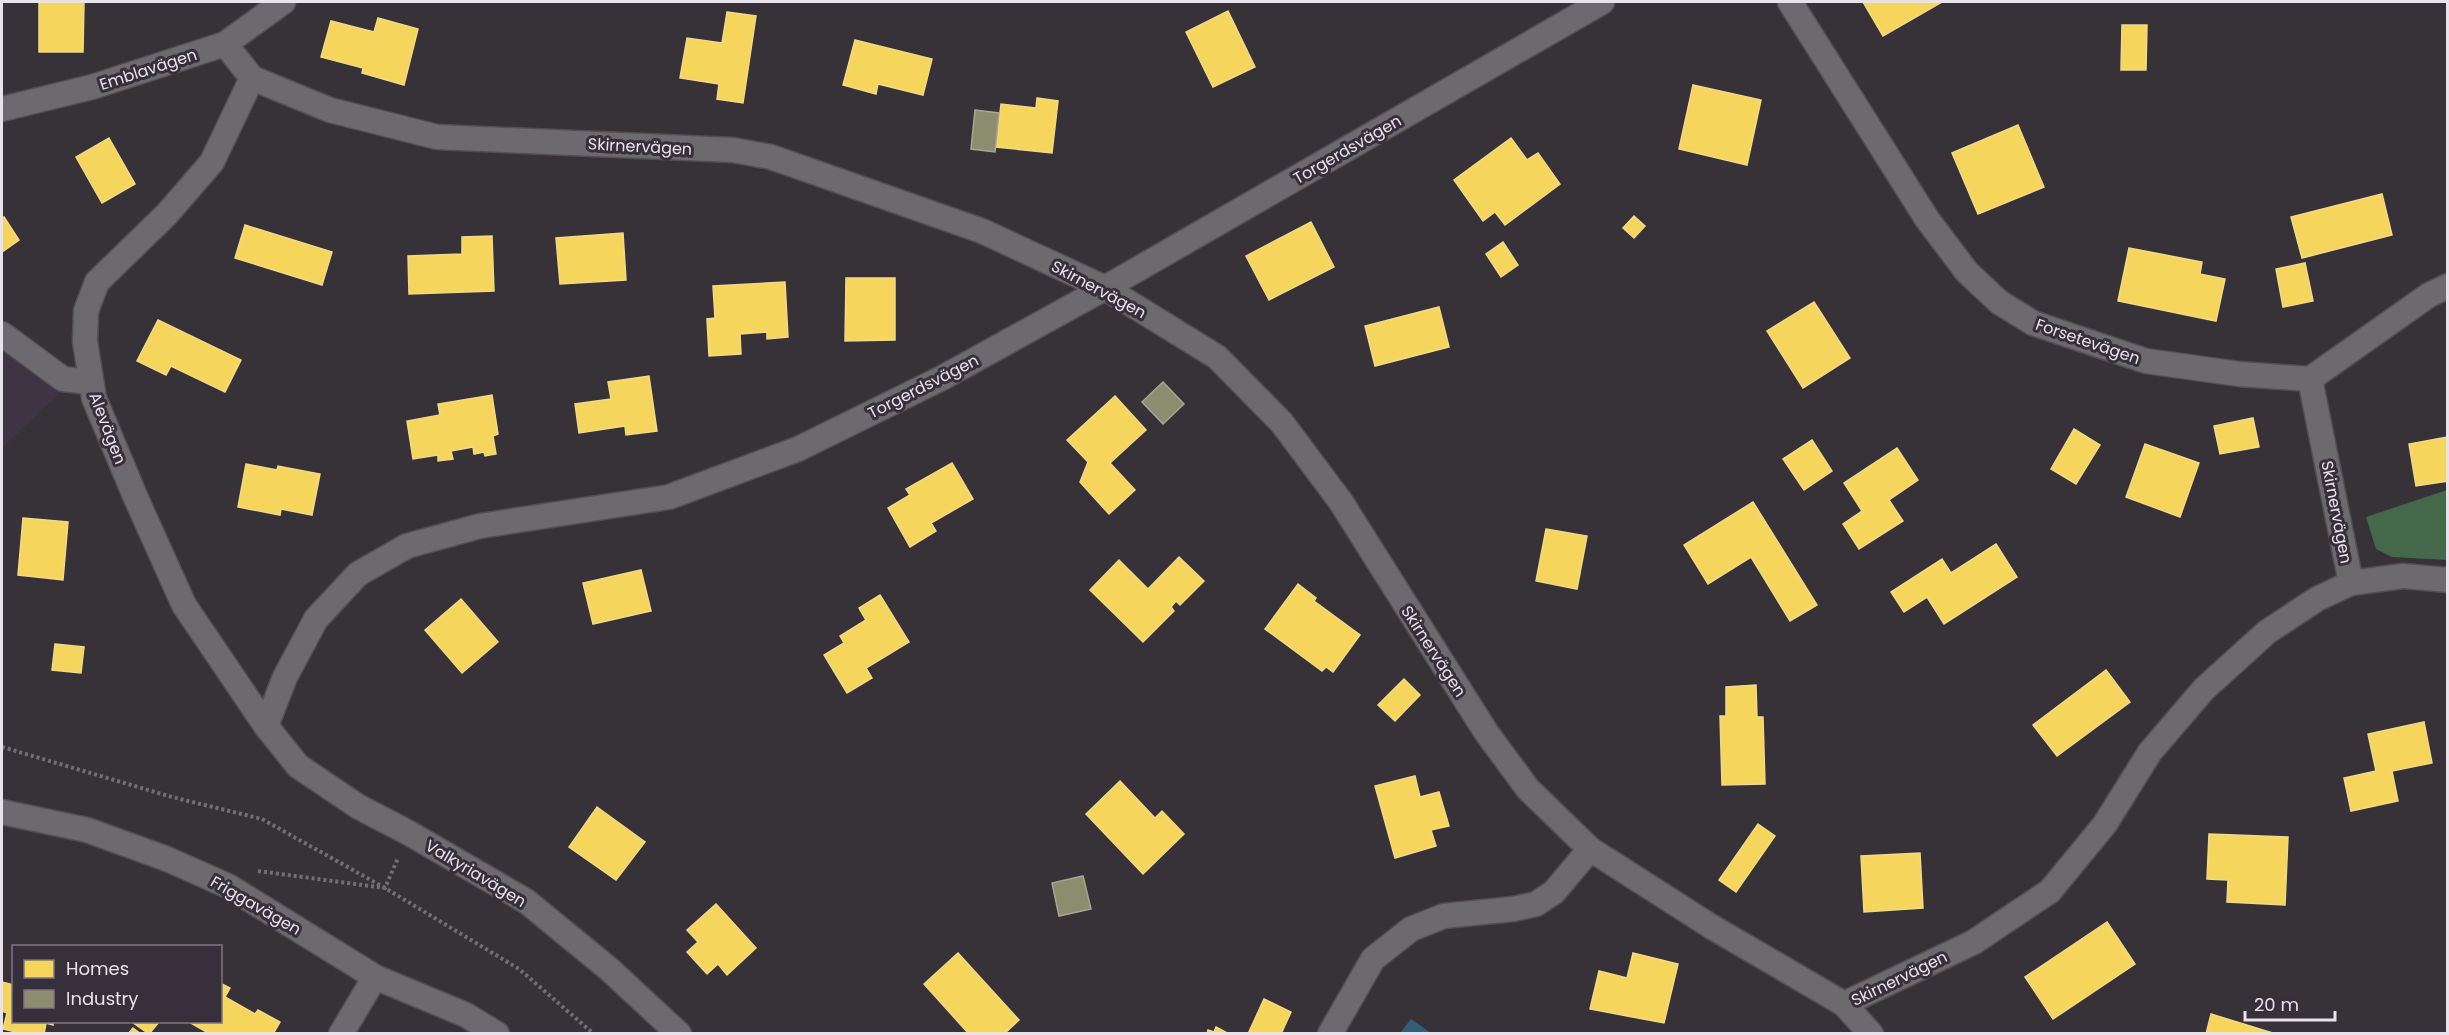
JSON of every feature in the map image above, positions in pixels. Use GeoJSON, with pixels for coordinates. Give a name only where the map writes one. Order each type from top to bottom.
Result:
{"type":"FeatureCollection","features":[{"type":"Feature","properties":{"kind":"street","name":"Emblavägen"},"geometry":{"type":"LineString","coordinates":[[2,109],[92,87],[225,44],[283,2]]}},
{"type":"Feature","properties":{"kind":"street","name":"Torgerdsvägen"},"geometry":{"type":"LineString","coordinates":[[266,726],[285,677],[316,619],[358,574],[407,546],[480,526],[669,497],[798,450],[942,378],[1105,288],[1602,2]]}},
{"type":"Feature","properties":{"kind":"street","name":"Forsetevägen"},"geometry":{"type":"LineString","coordinates":[[1790,2],[1927,219],[1967,272],[2000,302],[2033,322],[2146,361],[2239,374],[2310,379]]}},
{"type":"Feature","properties":{"kind":"street","name":"Skirnervägen"},"geometry":{"type":"LineString","coordinates":[[225,44],[252,78],[330,110],[437,137],[733,150],[771,157],[982,231],[1105,288],[1217,357],[1282,423],[1341,502],[1486,732],[1528,789],[1590,849],[1712,927],[1844,1005],[1974,942],[2050,891],[2105,824],[2150,752],[2204,689],[2267,632],[2317,598],[2351,584],[2310,379]]}},
{"type":"Feature","properties":{"kind":"street","name":"Alevägen"},"geometry":{"type":"LineString","coordinates":[[252,78],[212,162],[167,214],[97,282],[86,311],[85,342],[94,398],[184,604],[266,726]]}},
{"type":"Feature","properties":{"kind":"street"},"geometry":{"type":"LineString","coordinates":[[2310,379],[2429,295],[2448,286]]}},
{"type":"Feature","properties":{"kind":"street"},"geometry":{"type":"LineString","coordinates":[[2,334],[63,379],[90,382]]}},
{"type":"Feature","properties":{"kind":"street"},"geometry":{"type":"LineString","coordinates":[[2351,584],[2403,576],[2448,580]]}},
{"type":"Feature","properties":{"kind":"street","name":"Valkyriavägen"},"geometry":{"type":"LineString","coordinates":[[266,726],[298,766],[359,807],[409,833],[526,901],[609,969],[679,1034]]}},
{"type":"Feature","properties":{"kind":"street","name":"Friggavägen"},"geometry":{"type":"LineString","coordinates":[[2,812],[87,831],[167,859],[228,886],[375,976],[466,1015],[497,1034]]}},
{"type":"Feature","properties":{"kind":"street"},"geometry":{"type":"LineString","coordinates":[[1330,1034],[1374,959],[1411,929],[1444,916],[1513,909],[1536,904],[1554,892],[1590,849]]}},
{"type":"Feature","properties":{"kind":"street"},"geometry":{"type":"LineString","coordinates":[[341,1034],[375,976]]}},
{"type":"Feature","properties":{"kind":"street"},"geometry":{"type":"LineString","coordinates":[[1844,1005],[1871,1034]]}},
{"type":"Feature","properties":{"kind":"path"},"geometry":{"type":"LineString","coordinates":[[2,747],[172,797],[262,819],[385,888],[519,969],[594,1034]]}},
{"type":"Feature","properties":{"kind":"path"},"geometry":{"type":"LineString","coordinates":[[385,888],[409,833]]}},
{"type":"Feature","properties":{"kind":"path"},"geometry":{"type":"LineString","coordinates":[[228,886],[252,870],[385,888]]}},
{"type":"Feature","properties":{"kind":"shaded area"},"geometry":{"type":"Polygon","coordinates":[[[2,340],[66,387],[2,448],[2,340]]]}},
{"type":"Feature","properties":{"kind":"green space"},"geometry":{"type":"Polygon","coordinates":[[[2447,490],[2447,560],[2392,557],[2376,549],[2366,517],[2447,490]]]}},
{"type":"Feature","properties":{"kind":"water"},"geometry":{"type":"Polygon","coordinates":[[[1411,1019],[1431,1033],[1400,1033],[1411,1019]]]}},
{"type":"Feature","properties":{"kind":"building: Homes"},"geometry":{"type":"Polygon","coordinates":[[[39,2],[84,2],[83,52],[39,52],[39,2]]]}},
{"type":"Feature","properties":{"kind":"building: Homes"},"geometry":{"type":"Polygon","coordinates":[[[1863,2],[1942,2],[1883,36],[1863,2]]]}},
{"type":"Feature","properties":{"kind":"building: Homes"},"geometry":{"type":"Polygon","coordinates":[[[1228,11],[1255,67],[1213,87],[1186,32],[1228,11]]]}},
{"type":"Feature","properties":{"kind":"building: Homes"},"geometry":{"type":"Polygon","coordinates":[[[727,12],[756,16],[743,103],[717,99],[719,84],[680,78],[687,38],[722,43],[727,12]]]}},
{"type":"Feature","properties":{"kind":"building: Homes"},"geometry":{"type":"Polygon","coordinates":[[[378,18],[418,29],[404,85],[362,73],[363,68],[321,57],[331,21],[374,32],[378,18]]]}},
{"type":"Feature","properties":{"kind":"building: Homes"},"geometry":{"type":"Polygon","coordinates":[[[2122,25],[2147,25],[2146,70],[2121,70],[2122,25]]]}},
{"type":"Feature","properties":{"kind":"building: Homes"},"geometry":{"type":"Polygon","coordinates":[[[855,40],[932,59],[923,95],[878,84],[876,94],[843,85],[855,40]]]}},
{"type":"Feature","properties":{"kind":"building: Homes"},"geometry":{"type":"Polygon","coordinates":[[[1693,85],[1761,100],[1747,165],[1679,149],[1693,85]]]}},
{"type":"Feature","properties":{"kind":"building: Homes"},"geometry":{"type":"Polygon","coordinates":[[[1037,98],[1058,101],[1052,153],[996,147],[1001,104],[1036,108],[1037,98]]]}},
{"type":"Feature","properties":{"kind":"building: Homes"},"geometry":{"type":"Polygon","coordinates":[[[2018,125],[2044,187],[1978,214],[1952,153],[2018,125]]]}},
{"type":"Feature","properties":{"kind":"building: Homes"},"geometry":{"type":"Polygon","coordinates":[[[109,138],[135,184],[102,203],[76,157],[109,138]]]}},
{"type":"Feature","properties":{"kind":"building: Homes"},"geometry":{"type":"Polygon","coordinates":[[[1511,138],[1527,160],[1538,153],[1560,184],[1505,225],[1495,212],[1483,221],[1454,180],[1511,138]]]}},
{"type":"Feature","properties":{"kind":"building: Homes"},"geometry":{"type":"Polygon","coordinates":[[[2382,194],[2392,235],[2302,258],[2291,217],[2382,194]]]}},
{"type":"Feature","properties":{"kind":"building: Homes"},"geometry":{"type":"Polygon","coordinates":[[[1634,216],[1645,226],[1634,238],[1623,228],[1634,216]]]}},
{"type":"Feature","properties":{"kind":"building: Homes"},"geometry":{"type":"Polygon","coordinates":[[[4,217],[19,240],[2,252],[2,218],[4,217]]]}},
{"type":"Feature","properties":{"kind":"building: Homes"},"geometry":{"type":"Polygon","coordinates":[[[1311,222],[1334,267],[1269,300],[1246,256],[1311,222]]]}},
{"type":"Feature","properties":{"kind":"building: Homes"},"geometry":{"type":"Polygon","coordinates":[[[245,225],[332,252],[322,285],[235,258],[245,225]]]}},
{"type":"Feature","properties":{"kind":"building: Homes"},"geometry":{"type":"Polygon","coordinates":[[[623,233],[626,280],[560,284],[556,238],[623,233]]]}},
{"type":"Feature","properties":{"kind":"building: Homes"},"geometry":{"type":"Polygon","coordinates":[[[492,236],[494,291],[409,294],[408,256],[462,254],[462,237],[492,236]]]}},
{"type":"Feature","properties":{"kind":"building: Homes"},"geometry":{"type":"Polygon","coordinates":[[[1503,242],[1518,265],[1501,277],[1486,254],[1503,242]]]}},
{"type":"Feature","properties":{"kind":"building: Homes"},"geometry":{"type":"Polygon","coordinates":[[[2129,248],[2202,262],[2200,274],[2225,279],[2216,321],[2118,301],[2129,248]]]}},
{"type":"Feature","properties":{"kind":"building: Homes"},"geometry":{"type":"Polygon","coordinates":[[[2305,263],[2313,301],[2283,307],[2276,269],[2305,263]]]}},
{"type":"Feature","properties":{"kind":"building: Homes"},"geometry":{"type":"Polygon","coordinates":[[[846,278],[895,278],[895,340],[845,341],[846,278]]]}},
{"type":"Feature","properties":{"kind":"building: Homes"},"geometry":{"type":"Polygon","coordinates":[[[785,282],[788,337],[767,339],[767,332],[740,334],[741,354],[709,356],[707,319],[715,318],[713,286],[785,282]]]}},
{"type":"Feature","properties":{"kind":"building: Homes"},"geometry":{"type":"Polygon","coordinates":[[[1814,302],[1850,358],[1803,388],[1767,331],[1814,302]]]}},
{"type":"Feature","properties":{"kind":"building: Homes"},"geometry":{"type":"Polygon","coordinates":[[[1439,307],[1449,347],[1375,366],[1365,326],[1439,307]]]}},
{"type":"Feature","properties":{"kind":"building: Homes"},"geometry":{"type":"Polygon","coordinates":[[[158,320],[241,360],[225,392],[171,366],[166,375],[137,361],[158,320]]]}},
{"type":"Feature","properties":{"kind":"building: Homes"},"geometry":{"type":"Polygon","coordinates":[[[649,376],[657,431],[626,435],[625,426],[579,433],[575,404],[611,399],[608,382],[649,376]]]}},
{"type":"Feature","properties":{"kind":"building: Homes"},"geometry":{"type":"Polygon","coordinates":[[[492,395],[498,434],[493,436],[496,454],[485,456],[484,452],[474,454],[473,447],[451,451],[453,459],[438,461],[438,455],[413,459],[407,421],[440,415],[438,404],[492,395]]]}},
{"type":"Feature","properties":{"kind":"building: Homes"},"geometry":{"type":"Polygon","coordinates":[[[1115,396],[1146,430],[1110,463],[1135,490],[1109,514],[1080,482],[1088,462],[1067,440],[1115,396]]]}},
{"type":"Feature","properties":{"kind":"building: Homes"},"geometry":{"type":"Polygon","coordinates":[[[2253,418],[2259,447],[2220,454],[2214,426],[2253,418]]]}},
{"type":"Feature","properties":{"kind":"building: Homes"},"geometry":{"type":"Polygon","coordinates":[[[2074,429],[2100,445],[2076,484],[2051,469],[2074,429]]]}},
{"type":"Feature","properties":{"kind":"building: Homes"},"geometry":{"type":"Polygon","coordinates":[[[2448,437],[2448,481],[2416,486],[2409,444],[2448,437]]]}},
{"type":"Feature","properties":{"kind":"building: Homes"},"geometry":{"type":"Polygon","coordinates":[[[1812,440],[1832,471],[1804,490],[1783,459],[1812,440]]]}},
{"type":"Feature","properties":{"kind":"building: Homes"},"geometry":{"type":"Polygon","coordinates":[[[2145,444],[2199,463],[2180,517],[2126,497],[2145,444]]]}},
{"type":"Feature","properties":{"kind":"building: Homes"},"geometry":{"type":"Polygon","coordinates":[[[1897,448],[1918,480],[1889,500],[1903,521],[1859,549],[1843,524],[1862,511],[1844,483],[1897,448]]]}},
{"type":"Feature","properties":{"kind":"building: Homes"},"geometry":{"type":"Polygon","coordinates":[[[952,463],[973,499],[931,523],[936,531],[910,547],[888,508],[910,495],[906,489],[952,463]]]}},
{"type":"Feature","properties":{"kind":"building: Homes"},"geometry":{"type":"Polygon","coordinates":[[[246,464],[277,470],[278,466],[320,474],[312,515],[281,509],[280,515],[238,507],[246,464]]]}},
{"type":"Feature","properties":{"kind":"building: Homes"},"geometry":{"type":"Polygon","coordinates":[[[1753,502],[1817,605],[1790,621],[1751,557],[1708,584],[1684,545],[1753,502]]]}},
{"type":"Feature","properties":{"kind":"building: Homes"},"geometry":{"type":"Polygon","coordinates":[[[23,518],[68,522],[63,580],[18,575],[23,518]]]}},
{"type":"Feature","properties":{"kind":"building: Homes"},"geometry":{"type":"Polygon","coordinates":[[[1546,529],[1587,536],[1577,589],[1536,581],[1546,529]]]}},
{"type":"Feature","properties":{"kind":"building: Homes"},"geometry":{"type":"Polygon","coordinates":[[[1996,544],[2017,577],[1944,624],[1927,597],[1904,612],[1891,592],[1942,559],[1951,573],[1996,544]]]}},
{"type":"Feature","properties":{"kind":"building: Homes"},"geometry":{"type":"Polygon","coordinates":[[[1179,557],[1204,581],[1180,605],[1176,601],[1171,607],[1174,611],[1143,642],[1090,590],[1119,560],[1148,589],[1179,557]]]}},
{"type":"Feature","properties":{"kind":"building: Homes"},"geometry":{"type":"Polygon","coordinates":[[[641,570],[651,611],[593,624],[583,583],[641,570]]]}},
{"type":"Feature","properties":{"kind":"building: Homes"},"geometry":{"type":"Polygon","coordinates":[[[1298,584],[1316,598],[1314,601],[1360,635],[1333,672],[1326,667],[1322,671],[1265,629],[1298,584]]]}},
{"type":"Feature","properties":{"kind":"building: Homes"},"geometry":{"type":"Polygon","coordinates":[[[880,595],[909,642],[866,668],[872,678],[847,693],[824,655],[844,643],[840,636],[866,620],[859,608],[880,595]]]}},
{"type":"Feature","properties":{"kind":"building: Homes"},"geometry":{"type":"Polygon","coordinates":[[[461,599],[498,642],[462,673],[425,630],[461,599]]]}},
{"type":"Feature","properties":{"kind":"building: Homes"},"geometry":{"type":"Polygon","coordinates":[[[55,644],[84,647],[81,673],[52,670],[55,644]]]}},
{"type":"Feature","properties":{"kind":"building: Homes"},"geometry":{"type":"Polygon","coordinates":[[[2106,670],[2130,702],[2057,756],[2033,725],[2106,670]]]}},
{"type":"Feature","properties":{"kind":"building: Homes"},"geometry":{"type":"Polygon","coordinates":[[[1404,679],[1420,695],[1395,721],[1378,705],[1404,679]]]}},
{"type":"Feature","properties":{"kind":"building: Homes"},"geometry":{"type":"Polygon","coordinates":[[[1756,685],[1757,717],[1763,717],[1765,784],[1722,785],[1720,716],[1726,716],[1726,687],[1756,685]]]}},
{"type":"Feature","properties":{"kind":"building: Homes"},"geometry":{"type":"Polygon","coordinates":[[[2424,722],[2432,763],[2392,771],[2398,801],[2351,811],[2344,778],[2376,771],[2368,734],[2424,722]]]}},
{"type":"Feature","properties":{"kind":"building: Homes"},"geometry":{"type":"Polygon","coordinates":[[[1415,776],[1420,797],[1439,792],[1449,826],[1431,830],[1436,846],[1395,858],[1375,786],[1415,776]]]}},
{"type":"Feature","properties":{"kind":"building: Homes"},"geometry":{"type":"Polygon","coordinates":[[[1120,781],[1155,818],[1162,811],[1184,834],[1143,874],[1086,814],[1120,781]]]}},
{"type":"Feature","properties":{"kind":"building: Homes"},"geometry":{"type":"Polygon","coordinates":[[[597,807],[645,842],[616,880],[569,847],[597,807]]]}},
{"type":"Feature","properties":{"kind":"building: Homes"},"geometry":{"type":"Polygon","coordinates":[[[1758,824],[1775,836],[1736,892],[1719,880],[1758,824]]]}},
{"type":"Feature","properties":{"kind":"building: Homes"},"geometry":{"type":"Polygon","coordinates":[[[2209,834],[2288,837],[2285,905],[2227,902],[2228,880],[2207,879],[2209,834]]]}},
{"type":"Feature","properties":{"kind":"building: Homes"},"geometry":{"type":"Polygon","coordinates":[[[1920,853],[1923,908],[1864,912],[1861,856],[1920,853]]]}},
{"type":"Feature","properties":{"kind":"building: Homes"},"geometry":{"type":"Polygon","coordinates":[[[716,904],[756,948],[727,975],[718,964],[707,974],[687,952],[698,942],[687,930],[716,904]]]}},
{"type":"Feature","properties":{"kind":"building: Homes"},"geometry":{"type":"Polygon","coordinates":[[[2107,922],[2135,964],[2053,1019],[2025,977],[2107,922]]]}},
{"type":"Feature","properties":{"kind":"building: Homes"},"geometry":{"type":"Polygon","coordinates":[[[958,953],[1019,1020],[1004,1034],[969,1034],[924,984],[958,953]]]}},
{"type":"Feature","properties":{"kind":"building: Homes"},"geometry":{"type":"Polygon","coordinates":[[[1633,953],[1678,964],[1664,1023],[1590,1009],[1599,971],[1627,978],[1633,953]]]}},
{"type":"Feature","properties":{"kind":"building: Homes"},"geometry":{"type":"Polygon","coordinates":[[[2,982],[12,984],[12,1023],[46,1023],[44,1034],[24,1034],[3,1029],[7,1013],[2,1011],[2,982]]]}},
{"type":"Feature","properties":{"kind":"building: Homes"},"geometry":{"type":"Polygon","coordinates":[[[222,984],[230,988],[225,997],[255,1014],[258,1010],[280,1022],[273,1034],[210,1034],[191,1023],[222,1023],[222,984]]]}},
{"type":"Feature","properties":{"kind":"building: Homes"},"geometry":{"type":"Polygon","coordinates":[[[1264,999],[1291,1012],[1281,1034],[1248,1034],[1264,999]]]}},
{"type":"Feature","properties":{"kind":"building: Homes"},"geometry":{"type":"Polygon","coordinates":[[[2211,1014],[2276,1034],[2206,1034],[2211,1014]]]}},
{"type":"Feature","properties":{"kind":"building: Homes"},"geometry":{"type":"Polygon","coordinates":[[[133,1023],[158,1023],[149,1034],[133,1023]]]}},
{"type":"Feature","properties":{"kind":"building: Homes"},"geometry":{"type":"Polygon","coordinates":[[[1216,1027],[1229,1034],[1207,1034],[1208,1030],[1214,1032],[1216,1027]]]}},
{"type":"Feature","properties":{"kind":"building: Homes"},"geometry":{"type":"Polygon","coordinates":[[[133,1028],[141,1034],[128,1034],[133,1028]]]}},
{"type":"Feature","properties":{"kind":"building: Industry"},"geometry":{"type":"Polygon","coordinates":[[[975,110],[999,113],[995,152],[971,149],[975,110]]]}},
{"type":"Feature","properties":{"kind":"building: Industry"},"geometry":{"type":"Polygon","coordinates":[[[1163,382],[1184,404],[1163,424],[1142,402],[1163,382]]]}},
{"type":"Feature","properties":{"kind":"building: Industry"},"geometry":{"type":"Polygon","coordinates":[[[1083,876],[1091,909],[1059,916],[1052,883],[1083,876]]]}}]}
